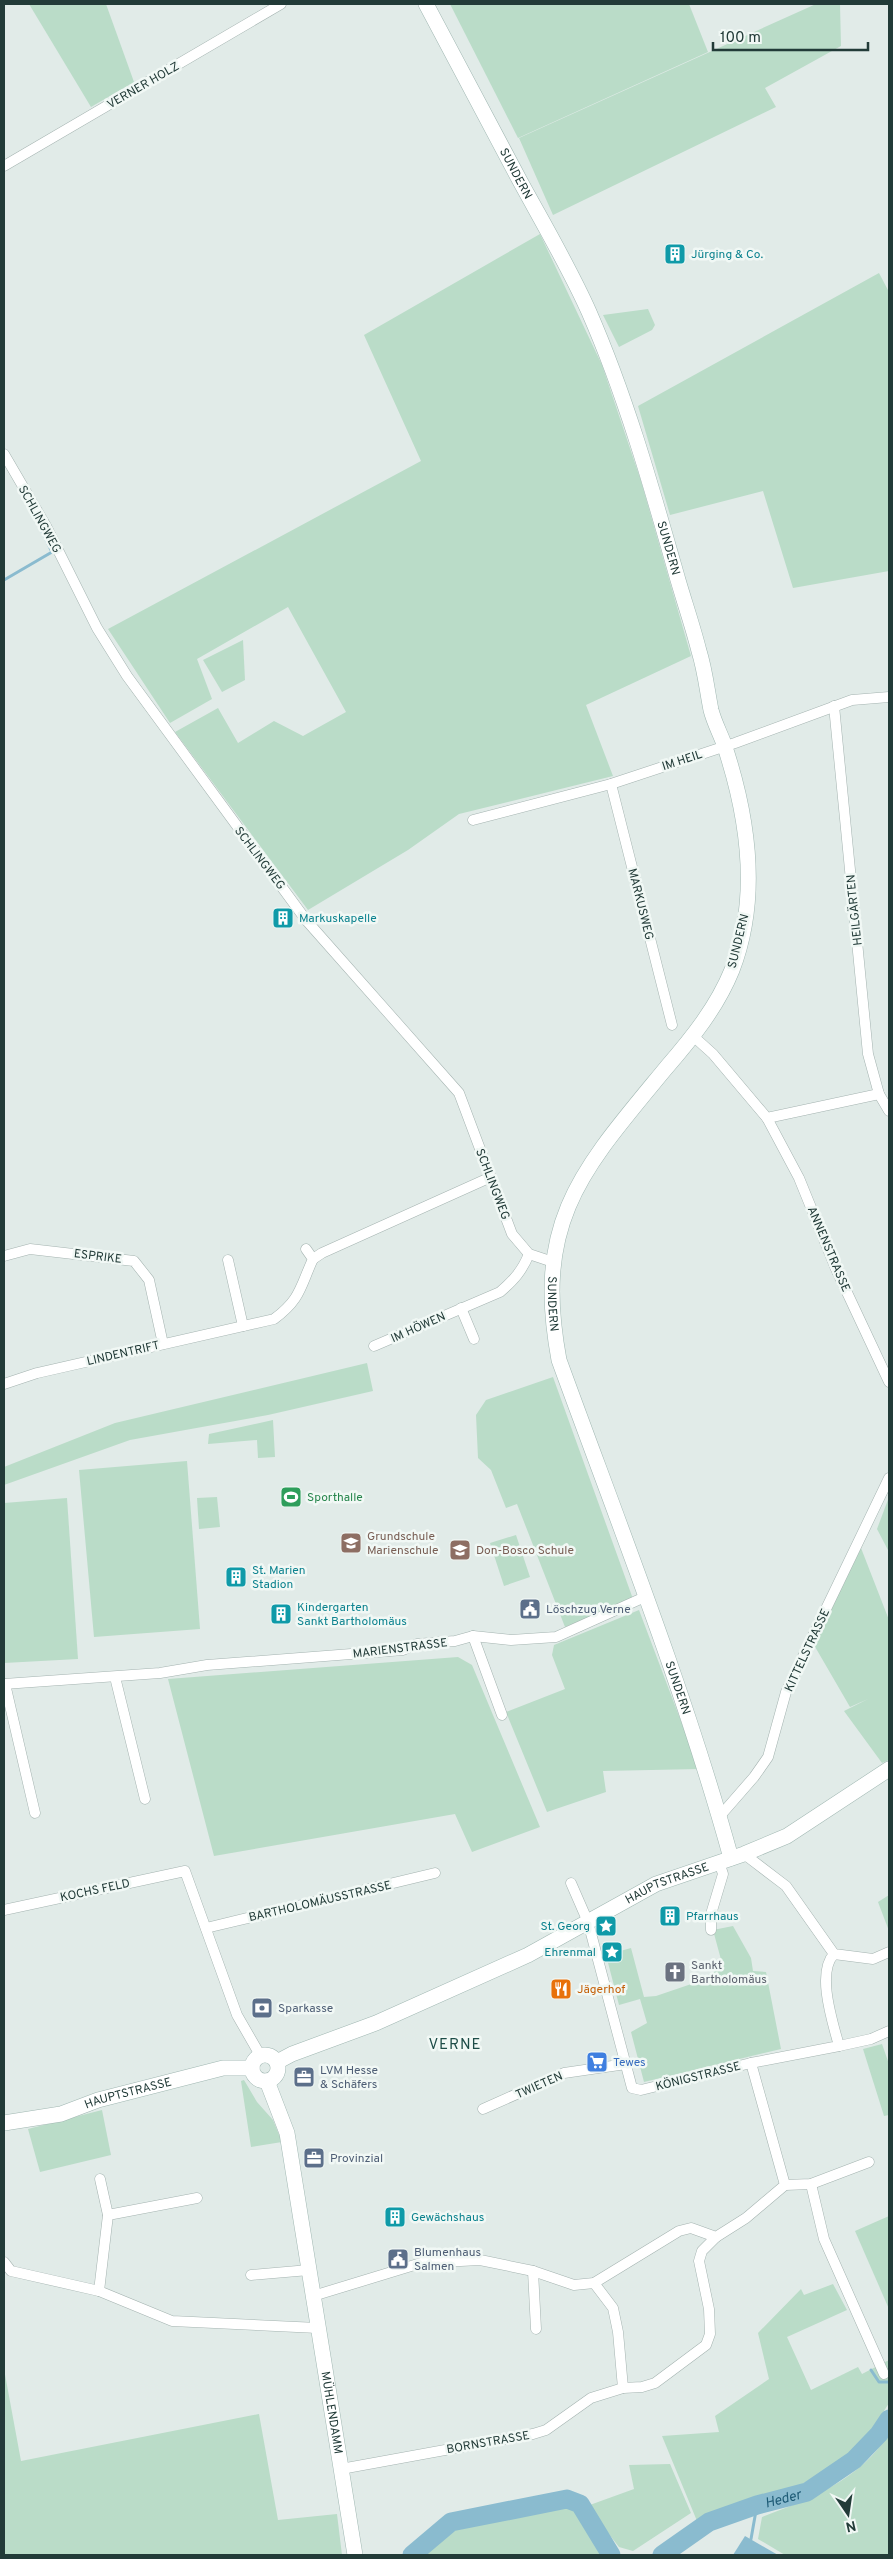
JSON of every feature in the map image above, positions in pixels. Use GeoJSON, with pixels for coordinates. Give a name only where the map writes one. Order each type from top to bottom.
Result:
{"type":"FeatureCollection","features":[{"type":"Feature","properties":{"kind":"street","name":"VERNER HOLZ"},"geometry":{"type":"LineString","coordinates":[[4,166],[281,4]]}},
{"type":"Feature","properties":{"kind":"street","name":"SUNDERN"},"geometry":{"type":"LineString","coordinates":[[426,4],[572,274],[611,363],[650,476],[700,654],[712,714],[725,746],[743,821],[748,858],[748,897],[741,943],[732,970],[720,994],[693,1036],[607,1141],[580,1181],[565,1212],[556,1237],[552,1262],[552,1322],[559,1360],[647,1596],[720,1816],[732,1858]]}},
{"type":"Feature","properties":{"kind":"street","name":"SCHLINGWEG"},"geometry":{"type":"LineString","coordinates":[[4,454],[46,526],[97,628],[127,676],[306,920],[459,1093],[512,1234],[529,1254]]}},
{"type":"Feature","properties":{"kind":"street","name":"IM HEIL"},"geometry":{"type":"LineString","coordinates":[[473,820],[611,784],[725,746],[852,700],[889,697]]}},
{"type":"Feature","properties":{"kind":"street","name":"HEILGÄRTEN"},"geometry":{"type":"LineString","coordinates":[[834,706],[868,1054],[879,1094],[889,1111]]}},
{"type":"Feature","properties":{"kind":"street","name":"MARKUSWEG"},"geometry":{"type":"LineString","coordinates":[[611,784],[672,1025]]}},
{"type":"Feature","properties":{"kind":"street","name":"ANNENSTRASSE"},"geometry":{"type":"LineString","coordinates":[[693,1036],[713,1054],[767,1118],[799,1178],[836,1269],[889,1382]]}},
{"type":"Feature","properties":{"kind":"street"},"geometry":{"type":"LineString","coordinates":[[767,1118],[879,1094]]}},
{"type":"Feature","properties":{"kind":"street"},"geometry":{"type":"LineString","coordinates":[[306,1249],[313,1259],[322,1253],[491,1177]]}},
{"type":"Feature","properties":{"kind":"street","name":"ESPRIKE"},"geometry":{"type":"LineString","coordinates":[[4,1256],[30,1249],[134,1261],[150,1280],[163,1344]]}},
{"type":"Feature","properties":{"kind":"street"},"geometry":{"type":"LineString","coordinates":[[529,1254],[552,1262]]}},
{"type":"Feature","properties":{"kind":"street","name":"IM HÖWEN"},"geometry":{"type":"LineString","coordinates":[[374,1346],[500,1292],[514,1280],[529,1254]]}},
{"type":"Feature","properties":{"kind":"street","name":"LINDENTRIFT"},"geometry":{"type":"LineString","coordinates":[[4,1384],[37,1373],[274,1319],[290,1307],[301,1291],[313,1259]]}},
{"type":"Feature","properties":{"kind":"street"},"geometry":{"type":"LineString","coordinates":[[228,1260],[243,1326]]}},
{"type":"Feature","properties":{"kind":"street","name":"IM HÖWEN"},"geometry":{"type":"LineString","coordinates":[[461,1308],[474,1339]]}},
{"type":"Feature","properties":{"kind":"street","name":"KITTELSTRASSE"},"geometry":{"type":"LineString","coordinates":[[720,1816],[754,1777],[768,1757],[786,1692],[889,1478]]}},
{"type":"Feature","properties":{"kind":"street","name":"MARIENSTRASSE"},"geometry":{"type":"LineString","coordinates":[[35,1813],[5,1684],[115,1677],[160,1673],[207,1665],[403,1650],[417,1644],[455,1641],[473,1636],[511,1640],[556,1637],[647,1596]]}},
{"type":"Feature","properties":{"kind":"street"},"geometry":{"type":"LineString","coordinates":[[473,1636],[502,1715]]}},
{"type":"Feature","properties":{"kind":"street"},"geometry":{"type":"LineString","coordinates":[[115,1677],[145,1799]]}},
{"type":"Feature","properties":{"kind":"street","name":"HAUPTSTRASSE"},"geometry":{"type":"LineString","coordinates":[[277,2062],[376,2023],[519,1959],[656,1884],[732,1858],[787,1836],[889,1769]]}},
{"type":"Feature","properties":{"kind":"street"},"geometry":{"type":"LineString","coordinates":[[711,1930],[712,1914],[723,1874],[732,1858],[786,1886],[834,1954],[872,1959],[889,1952]]}},
{"type":"Feature","properties":{"kind":"street","name":"KOCHS FELD"},"geometry":{"type":"LineString","coordinates":[[4,1910],[185,1871],[206,1928]]}},
{"type":"Feature","properties":{"kind":"street","name":"BARTHOLOMÄUSSTRASSE"},"geometry":{"type":"LineString","coordinates":[[206,1928],[435,1873]]}},
{"type":"Feature","properties":{"kind":"street","name":"KÖNIGSTRASSE"},"geometry":{"type":"LineString","coordinates":[[571,1883],[588,1922],[632,2088],[641,2090],[751,2063],[872,2039],[889,2031]]}},
{"type":"Feature","properties":{"kind":"street"},"geometry":{"type":"LineString","coordinates":[[206,1928],[256,2062],[256,2078],[267,2081],[277,2074],[277,2062],[270,2055],[256,2062]]}},
{"type":"Feature","properties":{"kind":"street"},"geometry":{"type":"LineString","coordinates":[[834,1954],[830,1958],[826,1973],[827,1989],[839,2046]]}},
{"type":"Feature","properties":{"kind":"street","name":"HAUPTSTRASSE"},"geometry":{"type":"LineString","coordinates":[[4,2123],[61,2114],[98,2100],[224,2068],[256,2062]]}},
{"type":"Feature","properties":{"kind":"street"},"geometry":{"type":"LineString","coordinates":[[751,2063],[785,2185],[811,2184],[869,2162]]}},
{"type":"Feature","properties":{"kind":"street","name":"TWIETEN"},"geometry":{"type":"LineString","coordinates":[[484,2109],[564,2073],[626,2064]]}},
{"type":"Feature","properties":{"kind":"street","name":"MÜHLENDAMM"},"geometry":{"type":"LineString","coordinates":[[267,2081],[287,2133],[355,2555]]}},
{"type":"Feature","properties":{"kind":"street"},"geometry":{"type":"LineString","coordinates":[[99,2291],[108,2215],[100,2178]]}},
{"type":"Feature","properties":{"kind":"street"},"geometry":{"type":"LineString","coordinates":[[811,2184],[824,2239],[884,2374]]}},
{"type":"Feature","properties":{"kind":"street","name":"BORNSTRASSE"},"geometry":{"type":"LineString","coordinates":[[341,2469],[533,2434],[546,2430],[591,2398],[622,2388],[642,2387],[655,2383],[706,2345],[710,2334],[709,2310],[699,2261],[702,2251],[716,2237],[746,2218],[785,2185]]}},
{"type":"Feature","properties":{"kind":"street"},"geometry":{"type":"LineString","coordinates":[[108,2215],[198,2198]]}},
{"type":"Feature","properties":{"kind":"street"},"geometry":{"type":"LineString","coordinates":[[313,2296],[422,2263],[480,2260],[533,2271],[574,2285],[594,2283],[679,2231],[691,2228],[716,2237]]}},
{"type":"Feature","properties":{"kind":"street"},"geometry":{"type":"LineString","coordinates":[[4,2262],[11,2271],[99,2291],[172,2321],[318,2328]]}},
{"type":"Feature","properties":{"kind":"street"},"geometry":{"type":"LineString","coordinates":[[251,2275],[309,2270]]}},
{"type":"Feature","properties":{"kind":"street"},"geometry":{"type":"LineString","coordinates":[[533,2271],[536,2330]]}},
{"type":"Feature","properties":{"kind":"street"},"geometry":{"type":"LineString","coordinates":[[594,2283],[613,2308],[622,2388]]}},
{"type":"Feature","properties":{"kind":"green space"},"geometry":{"type":"Polygon","coordinates":[[[29,4],[106,4],[134,82],[91,107],[29,4]]]}},
{"type":"Feature","properties":{"kind":"green space"},"geometry":{"type":"Polygon","coordinates":[[[450,4],[689,4],[708,52],[518,138],[450,4]]]}},
{"type":"Feature","properties":{"kind":"green space"},"geometry":{"type":"Polygon","coordinates":[[[816,4],[840,4],[841,46],[765,88],[776,107],[553,215],[519,138],[816,4]]]}},
{"type":"Feature","properties":{"kind":"green space"},"geometry":{"type":"Polygon","coordinates":[[[540,234],[602,365],[641,481],[691,656],[586,705],[613,776],[459,814],[408,850],[308,910],[175,732],[218,708],[238,743],[274,721],[303,736],[346,712],[288,607],[197,659],[212,699],[170,723],[108,629],[421,461],[364,335],[540,234]]]}},
{"type":"Feature","properties":{"kind":"green space"},"geometry":{"type":"Polygon","coordinates":[[[879,273],[889,292],[889,571],[793,588],[763,491],[670,515],[638,406],[879,273]]]}},
{"type":"Feature","properties":{"kind":"green space"},"geometry":{"type":"Polygon","coordinates":[[[648,309],[655,325],[652,330],[619,347],[603,315],[648,309]]]}},
{"type":"Feature","properties":{"kind":"green space"},"geometry":{"type":"Polygon","coordinates":[[[243,640],[245,680],[222,692],[203,660],[243,640]]]}},
{"type":"Feature","properties":{"kind":"green space"},"geometry":{"type":"Polygon","coordinates":[[[367,1363],[373,1391],[268,1415],[130,1440],[4,1485],[4,1467],[115,1423],[367,1363]]]}},
{"type":"Feature","properties":{"kind":"green space"},"geometry":{"type":"Polygon","coordinates":[[[553,1377],[633,1599],[565,1627],[517,1504],[506,1508],[491,1470],[478,1458],[476,1415],[486,1400],[553,1377]]]}},
{"type":"Feature","properties":{"kind":"green space"},"geometry":{"type":"Polygon","coordinates":[[[273,1420],[275,1457],[258,1458],[257,1440],[208,1444],[209,1434],[273,1420]]]}},
{"type":"Feature","properties":{"kind":"green space"},"geometry":{"type":"Polygon","coordinates":[[[187,1461],[200,1629],[94,1637],[79,1470],[187,1461]]]}},
{"type":"Feature","properties":{"kind":"green space"},"geometry":{"type":"Polygon","coordinates":[[[217,1497],[220,1527],[199,1529],[197,1498],[217,1497]]]}},
{"type":"Feature","properties":{"kind":"green space"},"geometry":{"type":"Polygon","coordinates":[[[889,1497],[889,1552],[877,1529],[889,1497]]]}},
{"type":"Feature","properties":{"kind":"green space"},"geometry":{"type":"Polygon","coordinates":[[[67,1498],[78,1659],[4,1663],[4,1503],[67,1498]]]}},
{"type":"Feature","properties":{"kind":"green space"},"geometry":{"type":"Polygon","coordinates":[[[516,1535],[530,1577],[504,1586],[490,1543],[516,1535]]]}},
{"type":"Feature","properties":{"kind":"green space"},"geometry":{"type":"Polygon","coordinates":[[[861,1548],[889,1620],[889,1760],[882,1763],[844,1711],[868,1699],[850,1707],[814,1645],[861,1548]]]}},
{"type":"Feature","properties":{"kind":"green space"},"geometry":{"type":"Polygon","coordinates":[[[639,1610],[699,1769],[603,1771],[606,1792],[547,1812],[506,1712],[565,1689],[552,1655],[554,1645],[639,1610]]]}},
{"type":"Feature","properties":{"kind":"green space"},"geometry":{"type":"Polygon","coordinates":[[[458,1657],[472,1665],[540,1827],[472,1852],[455,1814],[214,1856],[168,1679],[458,1657]]]}},
{"type":"Feature","properties":{"kind":"green space"},"geometry":{"type":"Polygon","coordinates":[[[889,1895],[889,1931],[878,1902],[889,1895]]]}},
{"type":"Feature","properties":{"kind":"green space"},"geometry":{"type":"Polygon","coordinates":[[[733,1926],[751,1958],[753,1971],[766,1972],[781,2049],[644,2082],[631,2032],[647,2023],[640,1999],[619,2005],[606,1955],[631,1948],[644,1997],[656,1996],[706,1979],[706,1976],[723,1967],[713,1930],[733,1926]]]}},
{"type":"Feature","properties":{"kind":"green space"},"geometry":{"type":"Polygon","coordinates":[[[882,2044],[889,2064],[889,2115],[884,2116],[863,2049],[882,2044]]]}},
{"type":"Feature","properties":{"kind":"green space"},"geometry":{"type":"Polygon","coordinates":[[[244,2080],[257,2102],[273,2120],[282,2142],[251,2147],[241,2081],[244,2080]]]}},
{"type":"Feature","properties":{"kind":"green space"},"geometry":{"type":"Polygon","coordinates":[[[102,2110],[111,2155],[40,2172],[28,2129],[102,2110]]]}},
{"type":"Feature","properties":{"kind":"green space"},"geometry":{"type":"Polygon","coordinates":[[[889,2216],[889,2309],[855,2231],[889,2216]]]}},
{"type":"Feature","properties":{"kind":"green space"},"geometry":{"type":"Polygon","coordinates":[[[833,2284],[847,2310],[787,2337],[811,2390],[858,2367],[862,2374],[889,2360],[889,2403],[870,2433],[849,2455],[796,2488],[710,2514],[697,2521],[662,2436],[719,2432],[715,2416],[769,2379],[758,2333],[801,2289],[804,2295],[833,2284]]]}},
{"type":"Feature","properties":{"kind":"green space"},"geometry":{"type":"Polygon","coordinates":[[[4,2369],[21,2461],[259,2414],[278,2520],[337,2514],[342,2555],[4,2555],[4,2369]]]}},
{"type":"Feature","properties":{"kind":"green space"},"geometry":{"type":"Polygon","coordinates":[[[889,2433],[889,2555],[785,2555],[758,2539],[762,2517],[816,2495],[850,2475],[878,2449],[889,2433]]]}},
{"type":"Feature","properties":{"kind":"green space"},"geometry":{"type":"Polygon","coordinates":[[[670,2464],[691,2513],[633,2551],[619,2547],[587,2506],[634,2489],[629,2465],[670,2464]]]}},
{"type":"Feature","properties":{"kind":"green space"},"geometry":{"type":"Polygon","coordinates":[[[561,2505],[580,2513],[602,2555],[419,2555],[452,2530],[561,2505]]]}},
{"type":"Feature","properties":{"kind":"water"},"geometry":{"type":"Polygon","coordinates":[[[745,2536],[778,2555],[733,2555],[745,2536]]]}},
{"type":"Feature","properties":{"kind":"waterway"},"geometry":{"type":"LineString","coordinates":[[4,580],[52,552],[39,525]]}},
{"type":"Feature","properties":{"kind":"waterway"},"geometry":{"type":"LineString","coordinates":[[871,2370],[879,2382],[889,2382]]}},
{"type":"Feature","properties":{"kind":"waterway","name":"Heder"},"geometry":{"type":"LineString","coordinates":[[662,2555],[709,2522],[757,2505],[807,2492],[854,2460],[879,2434],[889,2419]]}},
{"type":"Feature","properties":{"kind":"waterway","name":"Heder"},"geometry":{"type":"LineString","coordinates":[[412,2555],[451,2522],[567,2499],[580,2504],[611,2555]]}},
{"type":"Feature","properties":{"kind":"waterway"},"geometry":{"type":"LineString","coordinates":[[751,2539],[757,2505]]}},
{"type":"Feature","properties":{"kind":"place","name":"Jürging & Co."},"geometry":{"type":"Point","coordinates":[675,254]}},
{"type":"Feature","properties":{"kind":"place","name":"Markuskapelle"},"geometry":{"type":"Point","coordinates":[283,918]}},
{"type":"Feature","properties":{"kind":"place","name":"Sporthalle"},"geometry":{"type":"Point","coordinates":[291,1497]}},
{"type":"Feature","properties":{"kind":"place","name":"Grundschule Marienschule"},"geometry":{"type":"Point","coordinates":[351,1543]}},
{"type":"Feature","properties":{"kind":"place","name":"Don-Bosco Schule"},"geometry":{"type":"Point","coordinates":[460,1550]}},
{"type":"Feature","properties":{"kind":"place","name":"St. Marien Stadion"},"geometry":{"type":"Point","coordinates":[236,1577]}},
{"type":"Feature","properties":{"kind":"place","name":"Löschzug Verne"},"geometry":{"type":"Point","coordinates":[530,1609]}},
{"type":"Feature","properties":{"kind":"place","name":"Kindergarten Sankt Bartholomäus"},"geometry":{"type":"Point","coordinates":[281,1614]}},
{"type":"Feature","properties":{"kind":"place","name":"Pfarrhaus"},"geometry":{"type":"Point","coordinates":[670,1916]}},
{"type":"Feature","properties":{"kind":"place","name":"St. Georg"},"geometry":{"type":"Point","coordinates":[606,1926]}},
{"type":"Feature","properties":{"kind":"place","name":"Ehrenmal"},"geometry":{"type":"Point","coordinates":[612,1952]}},
{"type":"Feature","properties":{"kind":"place","name":"Sankt Bartholomäus"},"geometry":{"type":"Point","coordinates":[675,1972]}},
{"type":"Feature","properties":{"kind":"place","name":"Jägerhof"},"geometry":{"type":"Point","coordinates":[561,1989]}},
{"type":"Feature","properties":{"kind":"place","name":"Sparkasse"},"geometry":{"type":"Point","coordinates":[262,2008]}},
{"type":"Feature","properties":{"kind":"place","name":"Tewes"},"geometry":{"type":"Point","coordinates":[597,2062]}},
{"type":"Feature","properties":{"kind":"place","name":"LVM Hesse & Schäfers"},"geometry":{"type":"Point","coordinates":[304,2077]}},
{"type":"Feature","properties":{"kind":"place","name":"Provinzial"},"geometry":{"type":"Point","coordinates":[314,2158]}},
{"type":"Feature","properties":{"kind":"place","name":"Gewächshaus"},"geometry":{"type":"Point","coordinates":[395,2217]}},
{"type":"Feature","properties":{"kind":"place","name":"Blumenhaus Salmen"},"geometry":{"type":"Point","coordinates":[398,2259]}},
{"type":"Feature","properties":{"kind":"district","name":"VERNE"},"geometry":{"type":"Point","coordinates":[455,2044]}}]}
